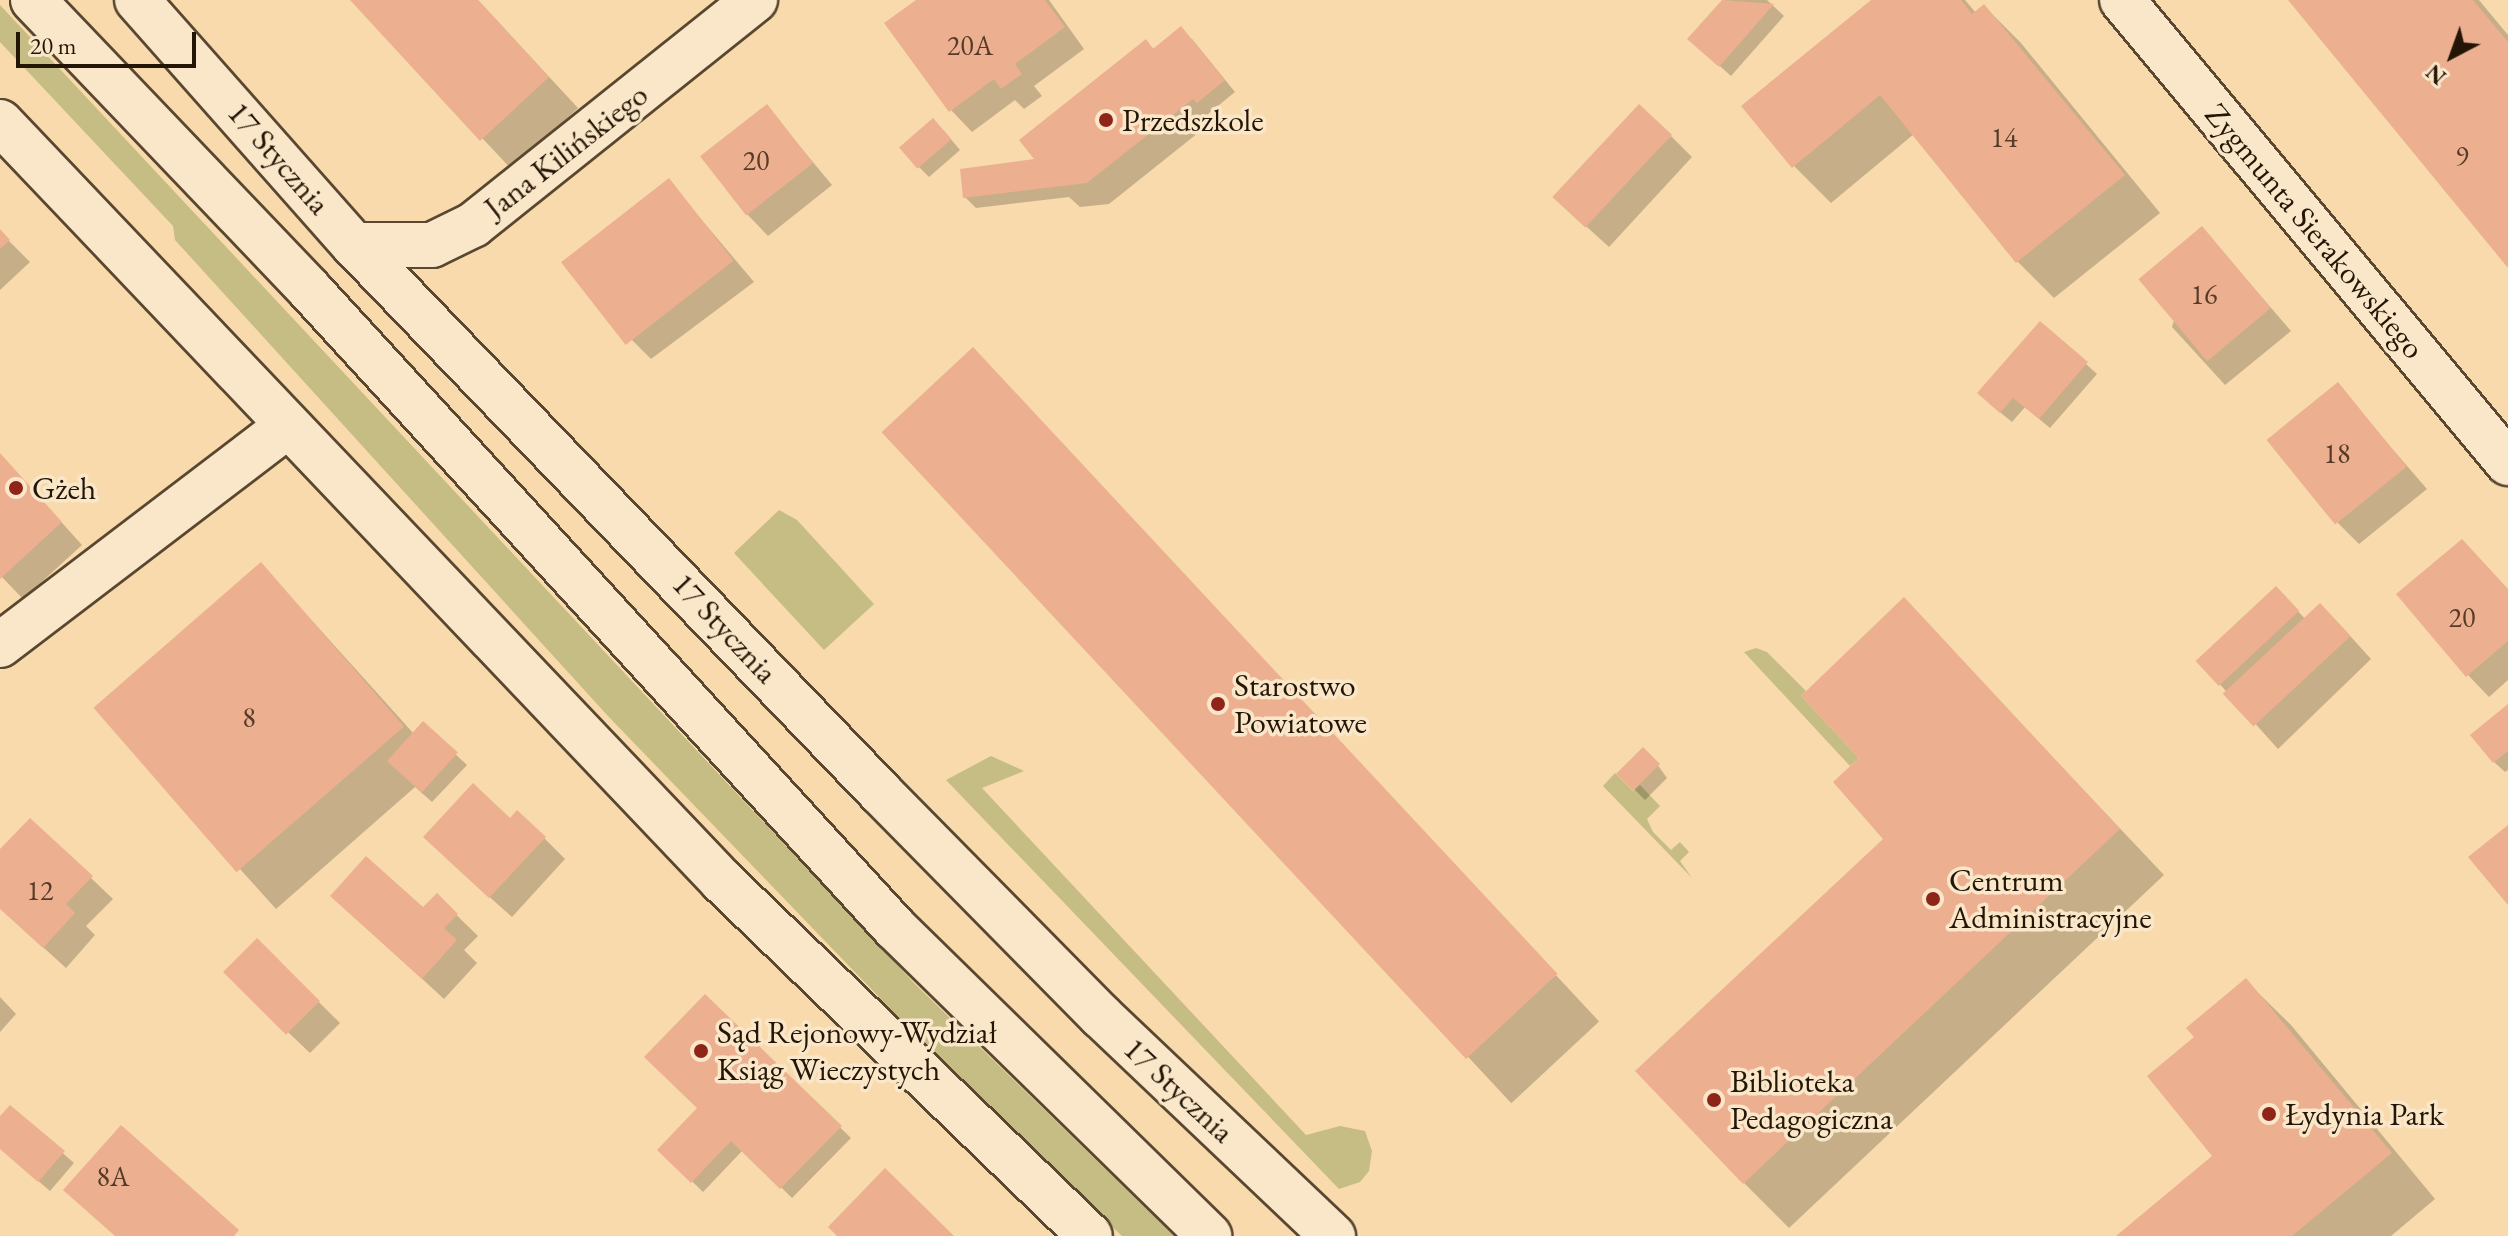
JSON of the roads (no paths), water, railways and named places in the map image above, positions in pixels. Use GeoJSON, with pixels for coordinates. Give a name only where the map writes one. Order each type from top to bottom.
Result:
{"type":"FeatureCollection","features":[{"type":"Feature","properties":{"kind":"main road","name":"17 Stycznia"},"geometry":{"type":"LineString","coordinates":[[33,0],[309,289],[895,928],[1209,1236]]}},
{"type":"Feature","properties":{"kind":"main road","name":"17 Stycznia"},"geometry":{"type":"LineString","coordinates":[[137,0],[354,245],[1090,1005],[1333,1236]]}},
{"type":"Feature","properties":{"kind":"main road","name":"Jana Kilińskiego"},"geometry":{"type":"LineString","coordinates":[[354,245],[432,245],[473,225],[755,0]]}},
{"type":"Feature","properties":{"kind":"main road","name":"Zygmunta Sierakowskiego"},"geometry":{"type":"LineString","coordinates":[[2122,0],[2508,463]]}},
{"type":"Feature","properties":{"kind":"main road"},"geometry":{"type":"LineString","coordinates":[[0,122],[286,427],[722,881],[1090,1236]]}},
{"type":"Feature","properties":{"kind":"main road"},"geometry":{"type":"LineString","coordinates":[[0,645],[286,427]]}},
{"type":"Feature","properties":{"kind":"place","name":"Przedszkole"},"geometry":{"type":"Point","coordinates":[1106,120]}},
{"type":"Feature","properties":{"kind":"place","name":"Gżeh"},"geometry":{"type":"Point","coordinates":[16,488]}},
{"type":"Feature","properties":{"kind":"place","name":"Starostwo Powiatowe"},"geometry":{"type":"Point","coordinates":[1218,704]}},
{"type":"Feature","properties":{"kind":"place","name":"Centrum Administracyjne"},"geometry":{"type":"Point","coordinates":[1933,899]}},
{"type":"Feature","properties":{"kind":"place","name":"Sąd Rejonowy-Wydział Ksiąg Wieczystych"},"geometry":{"type":"Point","coordinates":[701,1051]}},
{"type":"Feature","properties":{"kind":"place","name":"Biblioteka Pedagogiczna"},"geometry":{"type":"Point","coordinates":[1714,1100]}},
{"type":"Feature","properties":{"kind":"place","name":"Łydynia Park"},"geometry":{"type":"Point","coordinates":[2269,1114]}}]}
